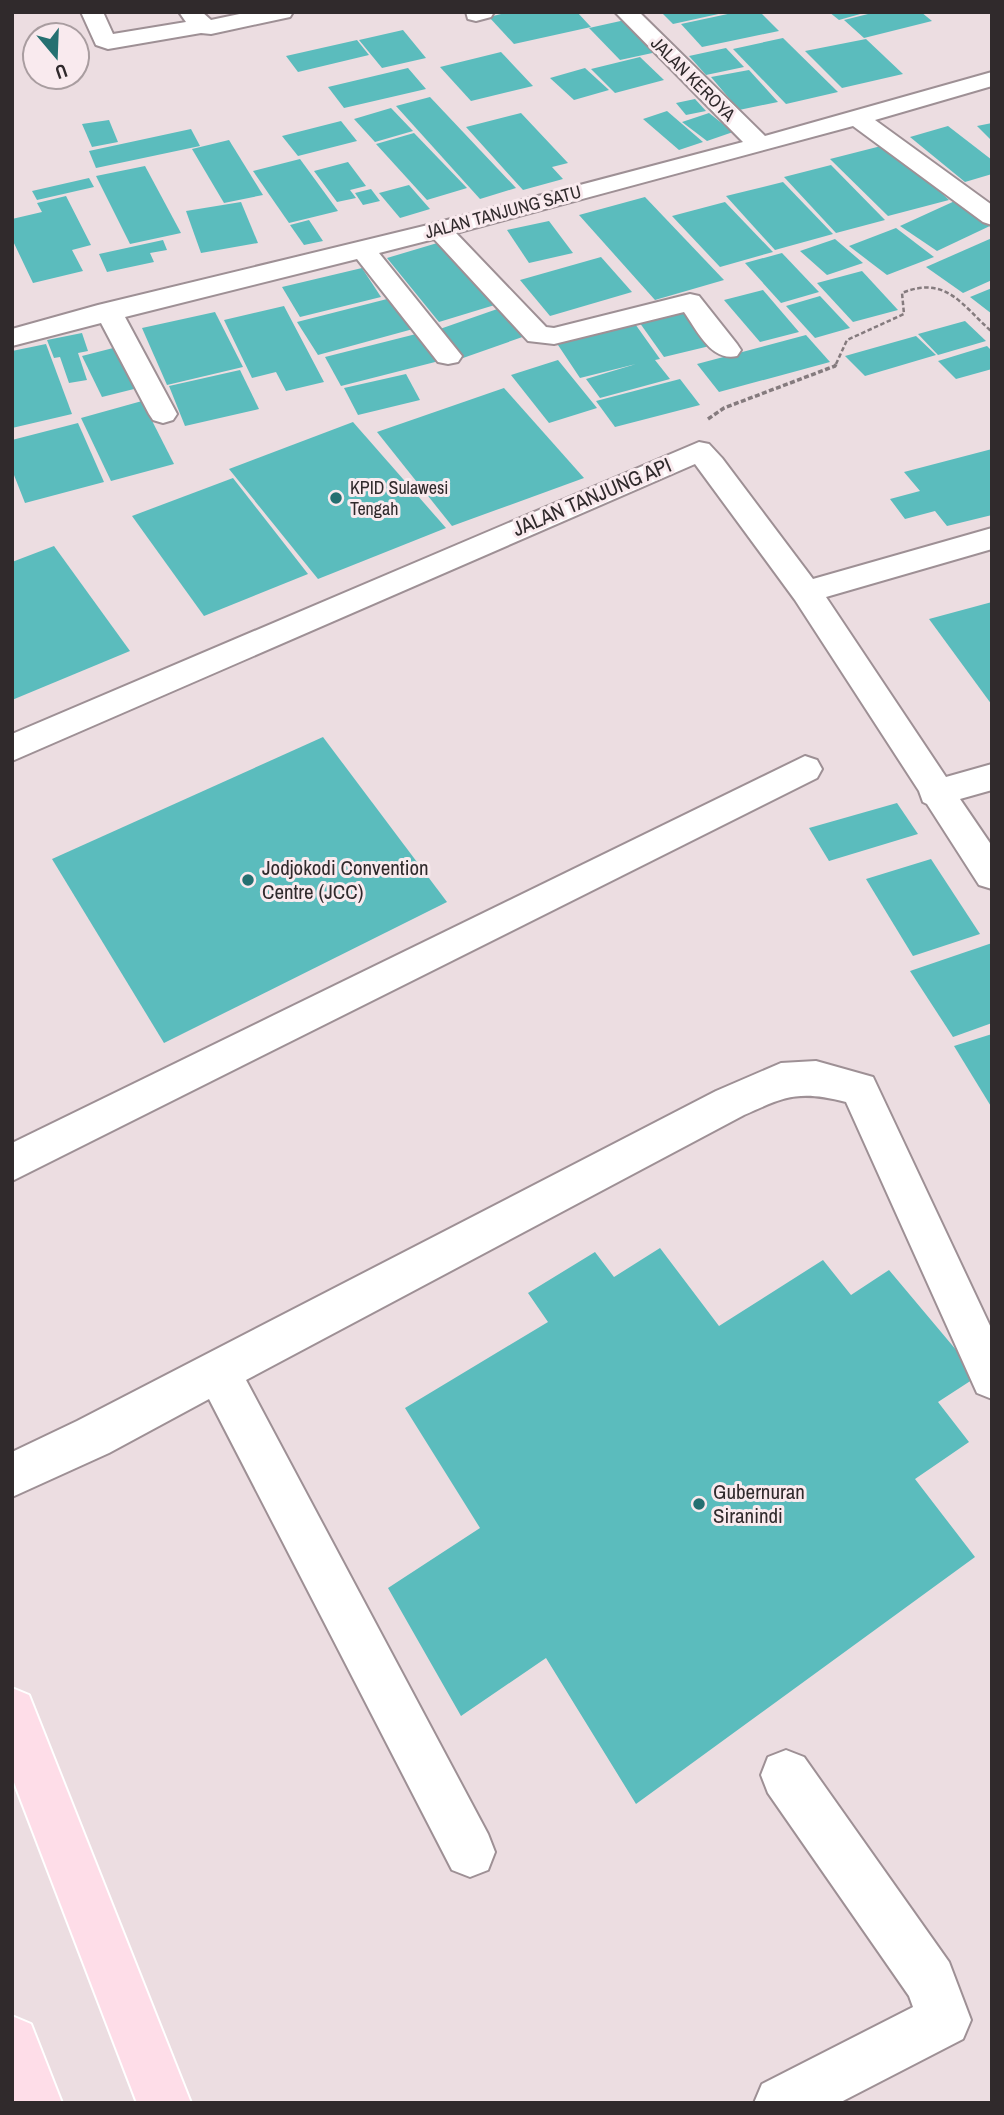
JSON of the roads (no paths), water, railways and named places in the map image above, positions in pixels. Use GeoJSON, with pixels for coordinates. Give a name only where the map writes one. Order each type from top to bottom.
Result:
{"type":"FeatureCollection","features":[{"type":"Feature","properties":{"kind":"main road"},"geometry":{"type":"LineString","coordinates":[[12,1712],[164,2103]]}},
{"type":"Feature","properties":{"kind":"main road"},"geometry":{"type":"LineString","coordinates":[[12,2043],[35,2103]]}},
{"type":"Feature","properties":{"kind":"street"},"geometry":{"type":"LineString","coordinates":[[92,12],[104,40],[108,42],[195,19],[211,27],[282,12]]}},
{"type":"Feature","properties":{"kind":"street","name":"JALAN KEROYA"},"geometry":{"type":"LineString","coordinates":[[626,12],[760,145]]}},
{"type":"Feature","properties":{"kind":"street","name":"JALAN TANJUNG SATU"},"geometry":{"type":"LineString","coordinates":[[12,338],[108,311],[363,250],[760,145],[992,79]]}},
{"type":"Feature","properties":{"kind":"street"},"geometry":{"type":"LineString","coordinates":[[857,118],[992,217]]}},
{"type":"Feature","properties":{"kind":"street"},"geometry":{"type":"LineString","coordinates":[[438,229],[538,335],[554,336],[690,302],[727,350]]}},
{"type":"Feature","properties":{"kind":"street"},"geometry":{"type":"LineString","coordinates":[[363,250],[448,356]]}},
{"type":"Feature","properties":{"kind":"street"},"geometry":{"type":"LineString","coordinates":[[108,311],[163,414]]}},
{"type":"Feature","properties":{"kind":"street","name":"JALAN TANJUNG API"},"geometry":{"type":"LineString","coordinates":[[12,748],[699,451],[806,592],[992,875]]}},
{"type":"Feature","properties":{"kind":"street"},"geometry":{"type":"LineString","coordinates":[[806,592],[992,538]]}},
{"type":"Feature","properties":{"kind":"street"},"geometry":{"type":"LineString","coordinates":[[12,1164],[805,769]]}},
{"type":"Feature","properties":{"kind":"street"},"geometry":{"type":"LineString","coordinates":[[936,793],[992,777]]}},
{"type":"Feature","properties":{"kind":"street"},"geometry":{"type":"LineString","coordinates":[[12,1475],[93,1437],[730,1102],[781,1080],[816,1078],[859,1089],[992,1378]]}},
{"type":"Feature","properties":{"kind":"street"},"geometry":{"type":"LineString","coordinates":[[218,1371],[470,1852]]}},
{"type":"Feature","properties":{"kind":"street"},"geometry":{"type":"LineString","coordinates":[[781,2103],[944,2021],[930,1981],[786,1775]]}},
{"type":"Feature","properties":{"kind":"place","name":"KPID Sulawesi Tengah"},"geometry":{"type":"Point","coordinates":[336,498]}},
{"type":"Feature","properties":{"kind":"place","name":"Jodjokodi Convention Centre (JCC)"},"geometry":{"type":"Point","coordinates":[248,880]}},
{"type":"Feature","properties":{"kind":"place","name":"Gubernuran Siranindi"},"geometry":{"type":"Point","coordinates":[699,1504]}}]}
